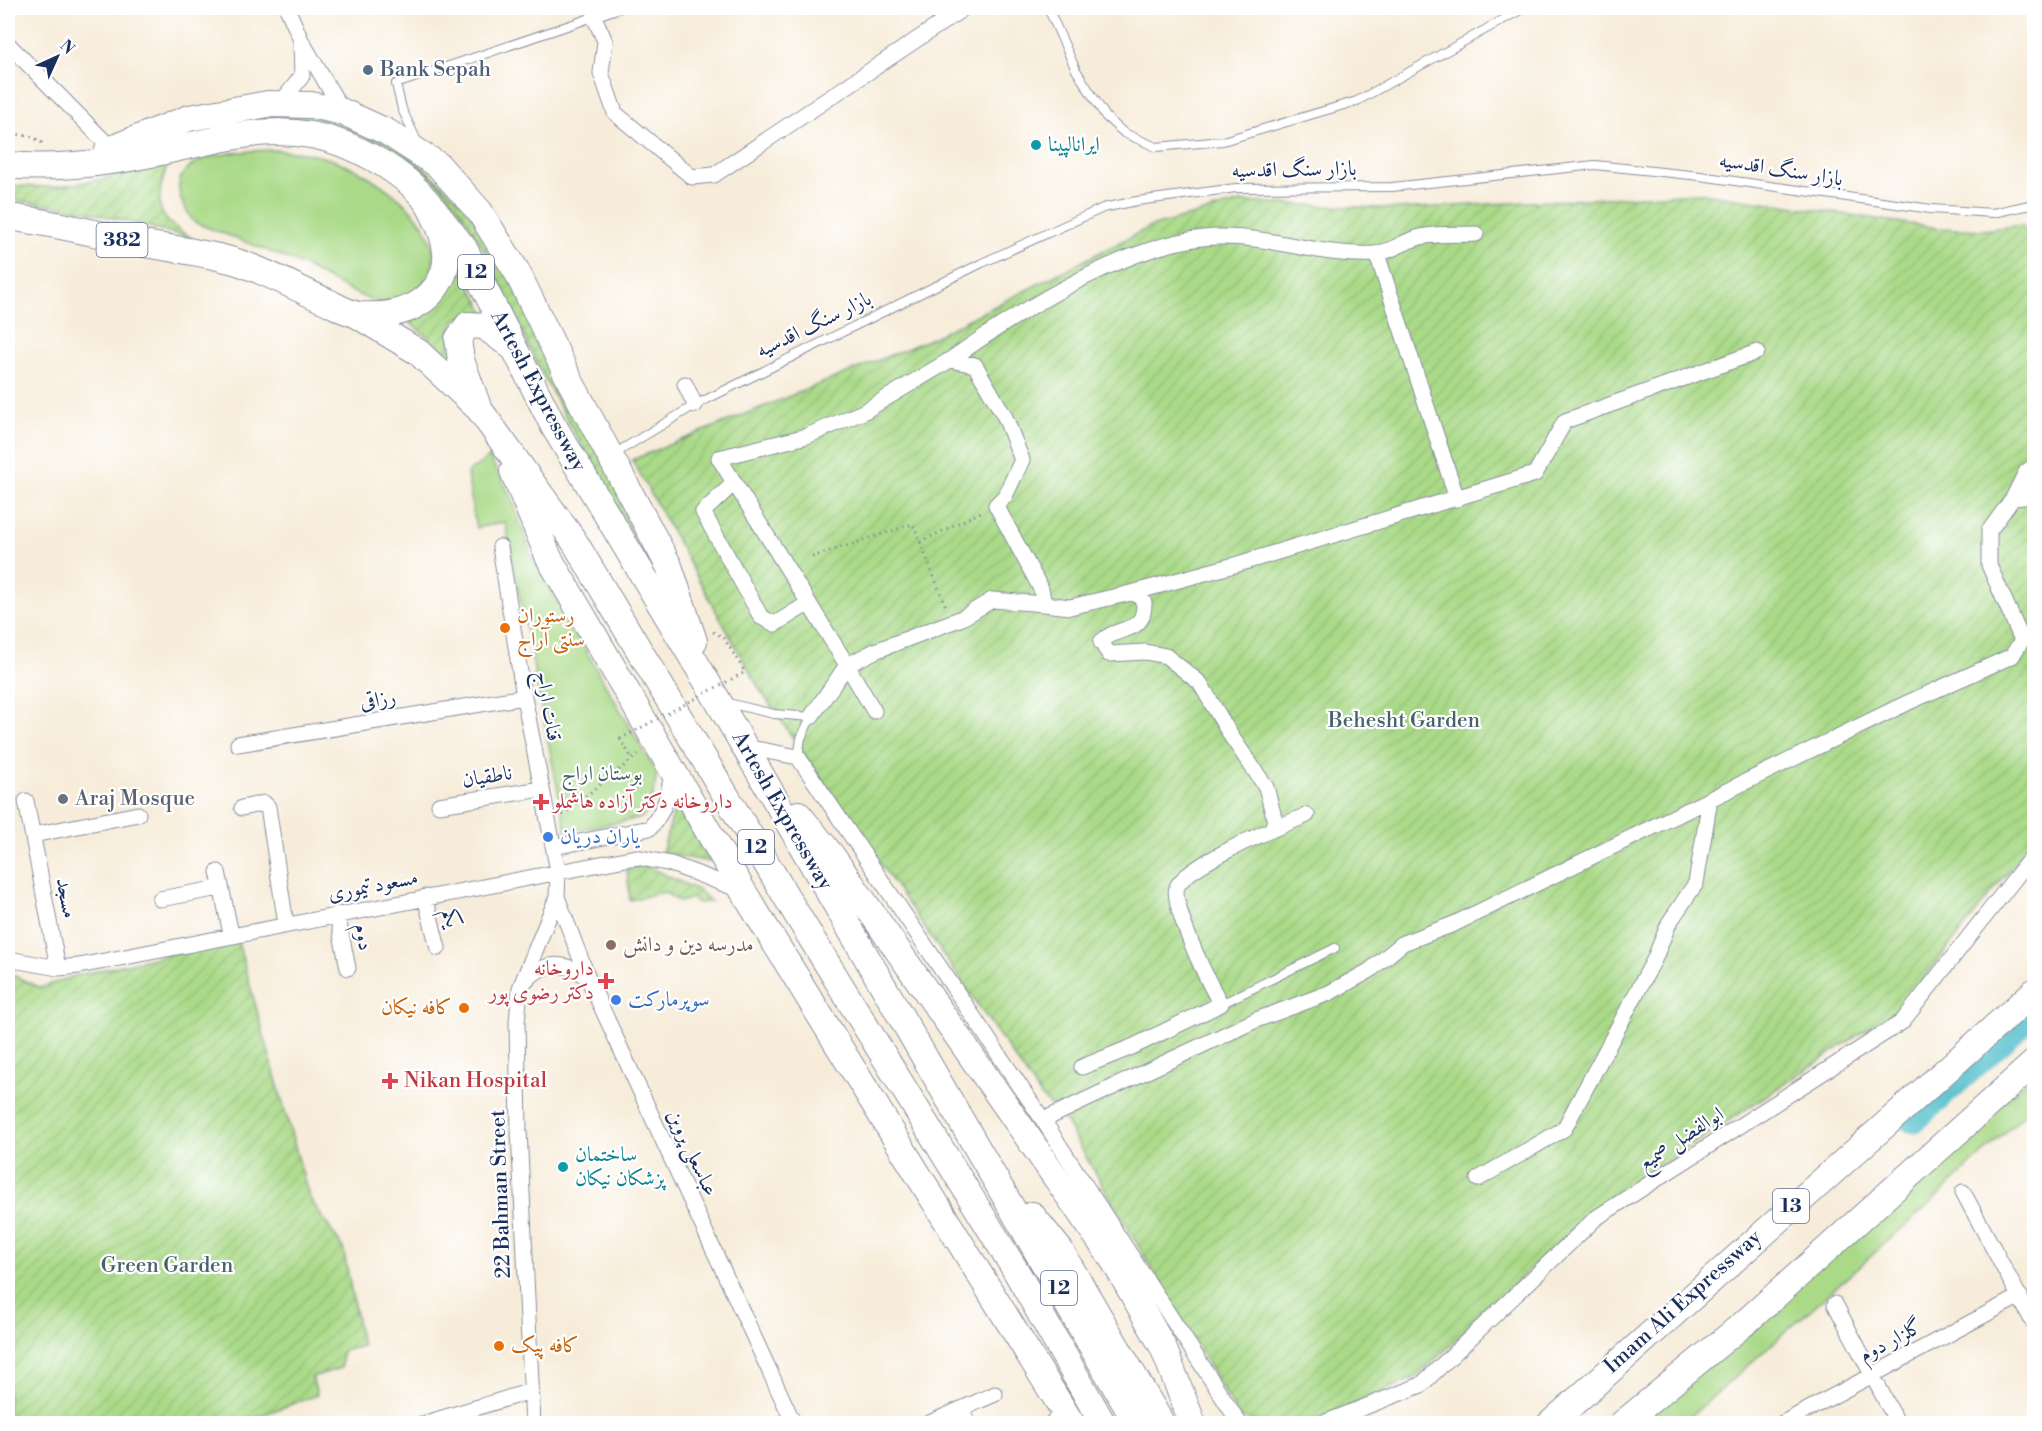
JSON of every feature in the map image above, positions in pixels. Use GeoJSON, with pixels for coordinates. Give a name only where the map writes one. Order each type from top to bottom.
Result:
{"type":"FeatureCollection","features":[{"type":"Feature","properties":{"kind":"highway"},"geometry":{"type":"LineString","coordinates":[[77,165],[111,148],[189,118],[280,104],[310,105],[343,112],[387,132],[422,154],[454,181],[480,212],[517,272],[570,381],[669,566],[712,690]]}},
{"type":"Feature","properties":{"kind":"highway"},"geometry":{"type":"LineString","coordinates":[[8,165],[77,165],[164,151],[256,132],[290,131],[320,136],[362,150],[397,172],[426,200],[445,243],[446,261],[442,277],[434,291],[405,311],[389,315],[357,315]]}},
{"type":"Feature","properties":{"kind":"highway","name":"Artesh Expressway"},"geometry":{"type":"LineString","coordinates":[[426,200],[464,248],[553,425],[712,690],[982,1152],[1137,1424]]}},
{"type":"Feature","properties":{"kind":"highway","name":"Artesh Expressway"},"geometry":{"type":"LineString","coordinates":[[8,217],[236,262],[357,315],[418,352],[479,409],[574,541],[798,918],[1016,1271],[1103,1424]]}},
{"type":"Feature","properties":{"kind":"highway"},"geometry":{"type":"LineString","coordinates":[[479,409],[461,360],[458,339],[468,326],[484,326],[516,350]]}},
{"type":"Feature","properties":{"kind":"highway"},"geometry":{"type":"LineString","coordinates":[[499,434],[549,558],[743,891],[939,1212],[1012,1323],[1072,1424]]}},
{"type":"Feature","properties":{"kind":"highway"},"geometry":{"type":"LineString","coordinates":[[745,747],[832,856],[1114,1261],[1163,1347],[1193,1424]]}},
{"type":"Feature","properties":{"kind":"highway"},"geometry":{"type":"LineString","coordinates":[[743,891],[798,918],[800,984]]}},
{"type":"Feature","properties":{"kind":"highway","name":"Imam Ali Expressway"},"geometry":{"type":"LineString","coordinates":[[1550,1424],[2034,992]]}},
{"type":"Feature","properties":{"kind":"highway","name":"13"},"geometry":{"type":"LineString","coordinates":[[1622,1424],[1747,1321],[2034,1063]]}},
{"type":"Feature","properties":{"kind":"highway"},"geometry":{"type":"LineString","coordinates":[[982,1152],[1060,1250],[1162,1424]]}},
{"type":"Feature","properties":{"kind":"highway"},"geometry":{"type":"LineString","coordinates":[[939,1212],[1000,1335],[1056,1423]]}},
{"type":"Feature","properties":{"kind":"street"},"geometry":{"type":"LineString","coordinates":[[287,8],[301,40],[343,112]]}},
{"type":"Feature","properties":{"kind":"street"},"geometry":{"type":"LineString","coordinates":[[594,17],[605,41],[601,73],[615,113],[692,177],[714,175],[964,8]]}},
{"type":"Feature","properties":{"kind":"street"},"geometry":{"type":"LineString","coordinates":[[280,104],[302,76],[301,40]]}},
{"type":"Feature","properties":{"kind":"street"},"geometry":{"type":"LineString","coordinates":[[8,44],[111,148]]}},
{"type":"Feature","properties":{"kind":"street"},"geometry":{"type":"LineString","coordinates":[[874,711],[848,665],[719,458],[807,436],[863,412],[950,360],[981,338],[1069,287],[1143,252],[1185,241],[1217,237],[1317,251],[1377,254],[1419,237],[1476,234]]}},
{"type":"Feature","properties":{"kind":"street"},"geometry":{"type":"LineString","coordinates":[[1377,254],[1457,499]]}},
{"type":"Feature","properties":{"kind":"street"},"geometry":{"type":"LineString","coordinates":[[811,717],[848,665],[875,651],[951,622],[992,600],[1070,607],[1135,592],[1457,499],[1535,474],[1565,421],[1758,352]]}},
{"type":"Feature","properties":{"kind":"street"},"geometry":{"type":"LineString","coordinates":[[950,360],[975,365],[1005,417],[1022,460],[1005,496],[996,505],[1041,589],[1044,604]]}},
{"type":"Feature","properties":{"kind":"street"},"geometry":{"type":"LineString","coordinates":[[685,384],[695,405]]}},
{"type":"Feature","properties":{"kind":"street"},"geometry":{"type":"LineString","coordinates":[[1043,1120],[1256,1020],[1329,993],[1369,971],[1403,943],[1454,924],[1710,799],[2012,656],[2022,639],[1989,565],[1989,531],[2013,498],[2026,472],[2034,466]]}},
{"type":"Feature","properties":{"kind":"street"},"geometry":{"type":"LineString","coordinates":[[734,483],[703,512],[761,617],[776,624],[809,603]]}},
{"type":"Feature","properties":{"kind":"street"},"geometry":{"type":"LineString","coordinates":[[2013,498],[2034,496]]}},
{"type":"Feature","properties":{"kind":"street","name":"قنات اراج"},"geometry":{"type":"LineString","coordinates":[[500,547],[524,697],[558,871],[557,897]]}},
{"type":"Feature","properties":{"kind":"street"},"geometry":{"type":"LineString","coordinates":[[1135,592],[1144,602],[1142,619],[1135,627],[1107,635],[1101,642],[1109,654],[1145,652],[1166,656],[1200,683],[1231,736],[1266,787],[1275,821],[1271,830]]}},
{"type":"Feature","properties":{"kind":"street","name":"رزاقی"},"geometry":{"type":"LineString","coordinates":[[238,744],[524,697]]}},
{"type":"Feature","properties":{"kind":"street"},"geometry":{"type":"LineString","coordinates":[[745,747],[798,757],[1043,1120],[1236,1419]]}},
{"type":"Feature","properties":{"kind":"street"},"geometry":{"type":"LineString","coordinates":[[554,848],[650,828],[660,817],[668,800],[672,769]]}},
{"type":"Feature","properties":{"kind":"street","name":"ناطقیان"},"geometry":{"type":"LineString","coordinates":[[439,805],[542,789]]}},
{"type":"Feature","properties":{"kind":"street"},"geometry":{"type":"LineString","coordinates":[[1478,1179],[1564,1130],[1648,970],[1669,923],[1696,883],[1710,799]]}},
{"type":"Feature","properties":{"kind":"street","name":"مسجد"},"geometry":{"type":"LineString","coordinates":[[26,801],[58,968]]}},
{"type":"Feature","properties":{"kind":"street"},"geometry":{"type":"LineString","coordinates":[[242,808],[264,803],[268,807],[286,924]]}},
{"type":"Feature","properties":{"kind":"street"},"geometry":{"type":"LineString","coordinates":[[33,835],[138,814]]}},
{"type":"Feature","properties":{"kind":"street"},"geometry":{"type":"LineString","coordinates":[[1082,1067],[1132,1047],[1221,1004],[1182,920],[1176,904],[1176,888],[1183,877],[1244,841],[1307,815]]}},
{"type":"Feature","properties":{"kind":"street","name":"ابوالفضل صمیع"},"geometry":{"type":"LineString","coordinates":[[1321,1424],[1421,1385],[1596,1218],[1902,1022],[2034,854]]}},
{"type":"Feature","properties":{"kind":"street","name":"مسعود تیموری"},"geometry":{"type":"LineString","coordinates":[[8,959],[58,968],[79,966],[231,934],[636,857],[671,864],[743,891]]}},
{"type":"Feature","properties":{"kind":"street"},"geometry":{"type":"LineString","coordinates":[[218,872],[231,934]]}},
{"type":"Feature","properties":{"kind":"street"},"geometry":{"type":"LineString","coordinates":[[160,898],[220,888]]}},
{"type":"Feature","properties":{"kind":"street","name":"یکم"},"geometry":{"type":"LineString","coordinates":[[425,897],[438,948]]}},
{"type":"Feature","properties":{"kind":"street","name":"عباسعلی پروین"},"geometry":{"type":"LineString","coordinates":[[557,897],[588,978],[794,1424]]}},
{"type":"Feature","properties":{"kind":"street","name":"22 Bahman Street"},"geometry":{"type":"LineString","coordinates":[[533,1424],[519,1130],[517,1022],[520,988],[557,897]]}},
{"type":"Feature","properties":{"kind":"street","name":"دوم"},"geometry":{"type":"LineString","coordinates":[[337,914],[348,968]]}},
{"type":"Feature","properties":{"kind":"street"},"geometry":{"type":"LineString","coordinates":[[520,988],[539,970],[551,965],[563,964],[575,968],[588,978]]}},
{"type":"Feature","properties":{"kind":"street"},"geometry":{"type":"LineString","coordinates":[[1964,1192],[2034,1324]]}},
{"type":"Feature","properties":{"kind":"street","name":"گلزار دوم"},"geometry":{"type":"LineString","coordinates":[[1781,1424],[2020,1296]]}},
{"type":"Feature","properties":{"kind":"street"},"geometry":{"type":"LineString","coordinates":[[1835,1304],[1898,1424]]}},
{"type":"Feature","properties":{"kind":"street"},"geometry":{"type":"LineString","coordinates":[[423,1424],[531,1391]]}},
{"type":"Feature","properties":{"kind":"street"},"geometry":{"type":"LineString","coordinates":[[927,1424],[995,1394]]}},
{"type":"Feature","properties":{"kind":"street"},"geometry":{"type":"LineString","coordinates":[[961,1409],[968,1424]]}},
{"type":"Feature","properties":{"kind":"lane"},"geometry":{"type":"LineString","coordinates":[[422,154],[402,109],[396,84],[620,8]]}},
{"type":"Feature","properties":{"kind":"lane"},"geometry":{"type":"LineString","coordinates":[[1048,8],[1076,70],[1106,117],[1124,133],[1156,147],[1223,141],[1357,101],[1524,8]]}},
{"type":"Feature","properties":{"kind":"lane","name":"بازار سنگ اقدسیه"},"geometry":{"type":"LineString","coordinates":[[610,456],[695,405],[982,263],[1103,208],[1137,201],[1236,188],[1392,187],[1595,165],[1700,176],[1931,209],[1993,213],[2034,204]]}},
{"type":"Feature","properties":{"kind":"lane"},"geometry":{"type":"LineString","coordinates":[[712,690],[743,709],[811,717],[801,738],[798,757]]}},
{"type":"Feature","properties":{"kind":"lane"},"geometry":{"type":"LineString","coordinates":[[1221,1004],[1335,948]]}},
{"type":"Feature","properties":{"kind":"path"},"geometry":{"type":"LineString","coordinates":[[8,139],[16,134],[33,137]]}},
{"type":"Feature","properties":{"kind":"path"},"geometry":{"type":"LineString","coordinates":[[920,542],[996,505]]}},
{"type":"Feature","properties":{"kind":"path"},"geometry":{"type":"LineString","coordinates":[[812,557],[913,524],[951,622]]}},
{"type":"Feature","properties":{"kind":"path"},"geometry":{"type":"LineString","coordinates":[[549,826],[632,758],[620,739],[745,672],[723,637]]}},
{"type":"Feature","properties":{"kind":"green space"},"geometry":{"type":"Polygon","coordinates":[[[295,108],[396,143],[477,216],[645,538],[667,592],[561,410],[536,362],[496,274],[461,212],[421,169],[398,153],[373,140],[346,129],[319,122],[261,116],[295,108]]]}},
{"type":"Feature","properties":{"kind":"green space"},"geometry":{"type":"Polygon","coordinates":[[[275,150],[312,154],[363,173],[399,199],[416,215],[428,233],[433,251],[431,270],[419,288],[397,301],[382,303],[373,301],[300,264],[194,222],[181,200],[179,183],[186,170],[199,161],[217,156],[237,152],[275,150]]]}},
{"type":"Feature","properties":{"kind":"green space"},"geometry":{"type":"Polygon","coordinates":[[[167,165],[160,191],[161,209],[170,224],[192,238],[86,211],[8,199],[8,186],[53,187],[167,165]]]}},
{"type":"Feature","properties":{"kind":"green space","name":"Behesht Garden"},"geometry":{"type":"Polygon","coordinates":[[[1703,193],[1937,228],[1983,230],[2022,225],[2034,246],[2034,839],[1902,1006],[1589,1213],[1417,1377],[1309,1423],[1263,1423],[1239,1417],[1065,1121],[1041,1096],[760,690],[632,460],[928,340],[1150,227],[1241,202],[1397,209],[1703,193]]]}},
{"type":"Feature","properties":{"kind":"green space"},"geometry":{"type":"Polygon","coordinates":[[[460,268],[488,317],[465,316],[454,322],[451,335],[452,357],[409,322],[435,306],[460,268]]]}},
{"type":"Feature","properties":{"kind":"green space","name":"بوستان اراج"},"geometry":{"type":"Polygon","coordinates":[[[489,457],[512,498],[532,557],[657,774],[650,810],[641,818],[566,832],[505,522],[476,528],[467,473],[489,457]]]}},
{"type":"Feature","properties":{"kind":"green space"},"geometry":{"type":"Polygon","coordinates":[[[676,804],[710,862],[662,853],[676,804]]]}},
{"type":"Feature","properties":{"kind":"green space"},"geometry":{"type":"Polygon","coordinates":[[[644,865],[700,891],[711,902],[698,903],[692,898],[680,902],[664,892],[630,900],[627,869],[644,865]]]}},
{"type":"Feature","properties":{"kind":"green space","name":"Green Garden"},"geometry":{"type":"Polygon","coordinates":[[[237,939],[309,1197],[343,1248],[362,1346],[342,1351],[341,1368],[312,1377],[317,1395],[240,1423],[8,1424],[8,973],[40,988],[74,976],[237,939]]]}},
{"type":"Feature","properties":{"kind":"green space"},"geometry":{"type":"Polygon","coordinates":[[[2034,1075],[2034,1105],[1925,1208],[1683,1423],[1639,1424],[2034,1075]]]}},
{"type":"Feature","properties":{"kind":"waterway"},"geometry":{"type":"LineString","coordinates":[[1913,1117],[2016,1024]]}},
{"type":"Feature","properties":{"kind":"place","name":"Bank Sepah"},"geometry":{"type":"Point","coordinates":[368,70]}},
{"type":"Feature","properties":{"kind":"place","name":"ایرانالپینا"},"geometry":{"type":"Point","coordinates":[1036,145]}},
{"type":"Feature","properties":{"kind":"place","name":"رستوران سنتی آراج"},"geometry":{"type":"Point","coordinates":[505,628]}},
{"type":"Feature","properties":{"kind":"place","name":"Araj Mosque"},"geometry":{"type":"Point","coordinates":[63,799]}},
{"type":"Feature","properties":{"kind":"place","name":"داروخانه دکتر آزاده هاشملو"},"geometry":{"type":"Point","coordinates":[541,802]}},
{"type":"Feature","properties":{"kind":"place","name":"یاران دریان"},"geometry":{"type":"Point","coordinates":[548,837]}},
{"type":"Feature","properties":{"kind":"place","name":"مدرسه دین و دانش"},"geometry":{"type":"Point","coordinates":[611,945]}},
{"type":"Feature","properties":{"kind":"place","name":"داروخانه دکتر رضوی پور"},"geometry":{"type":"Point","coordinates":[606,981]}},
{"type":"Feature","properties":{"kind":"place","name":"سوپرمارکت"},"geometry":{"type":"Point","coordinates":[616,1000]}},
{"type":"Feature","properties":{"kind":"place","name":"کافه نیکان"},"geometry":{"type":"Point","coordinates":[464,1008]}},
{"type":"Feature","properties":{"kind":"place","name":"Nikan Hospital"},"geometry":{"type":"Point","coordinates":[390,1081]}},
{"type":"Feature","properties":{"kind":"place","name":"ساختمان پزشکان نیکان"},"geometry":{"type":"Point","coordinates":[563,1167]}},
{"type":"Feature","properties":{"kind":"place","name":"کافه پیک"},"geometry":{"type":"Point","coordinates":[499,1346]}}]}
